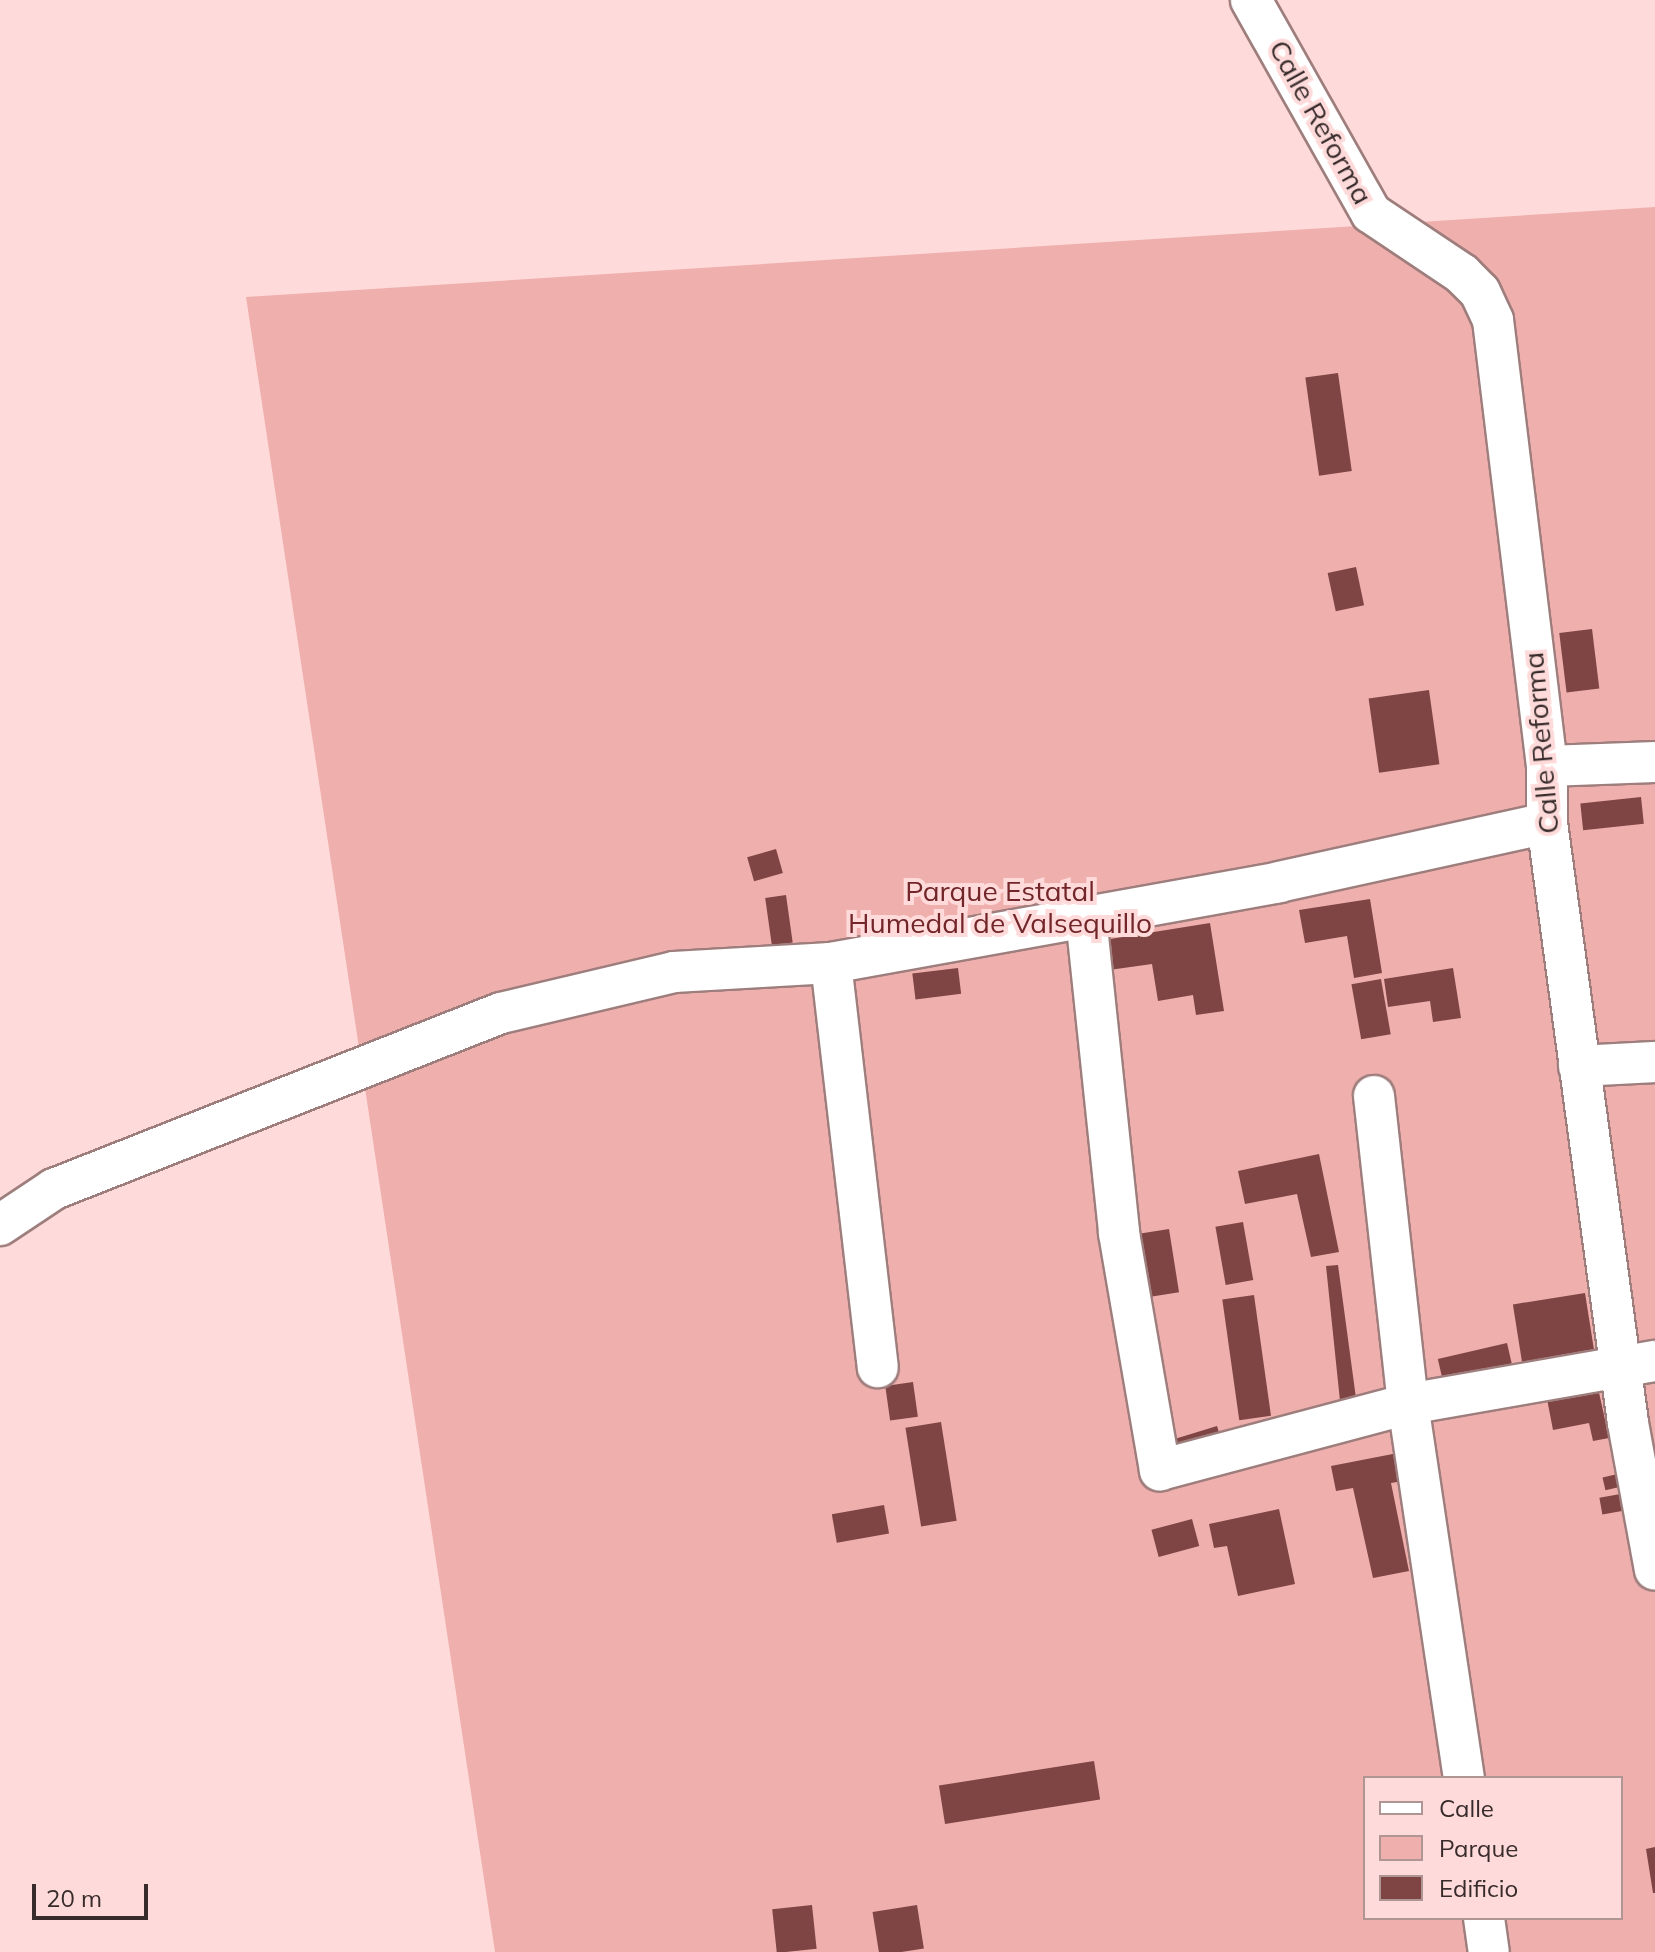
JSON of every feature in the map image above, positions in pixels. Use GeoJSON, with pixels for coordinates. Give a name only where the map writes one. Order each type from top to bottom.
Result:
{"type":"FeatureCollection","features":[{"type":"Feature","properties":{"kind":"street","name":"Calle Reforma"},"geometry":{"type":"LineString","coordinates":[[1251,0],[1371,213],[1462,274],[1480,292],[1493,320],[1547,766],[1547,823],[1579,1066],[1638,1363],[1655,1570]]}},
{"type":"Feature","properties":{"kind":"street"},"geometry":{"type":"LineString","coordinates":[[1547,766],[1655,762]]}},
{"type":"Feature","properties":{"kind":"street"},"geometry":{"type":"LineString","coordinates":[[0,1225],[54,1189],[501,1013],[674,972],[831,963],[1279,882],[1547,823]]}},
{"type":"Feature","properties":{"kind":"street"},"geometry":{"type":"LineString","coordinates":[[1086,917],[1119,1233],[1160,1470],[1408,1404],[1638,1363]]}},
{"type":"Feature","properties":{"kind":"street"},"geometry":{"type":"LineString","coordinates":[[831,963],[878,1367]]}},
{"type":"Feature","properties":{"kind":"street"},"geometry":{"type":"LineString","coordinates":[[1579,1066],[1655,1062]]}},
{"type":"Feature","properties":{"kind":"street"},"geometry":{"type":"LineString","coordinates":[[1374,1096],[1408,1404],[1464,1776]]}},
{"type":"Feature","properties":{"kind":"street"},"geometry":{"type":"LineString","coordinates":[[1484,1920],[1489,1952]]}},
{"type":"Feature","properties":{"kind":"green space","name":"Parque Estatal Humedal de Valsequillo"},"geometry":{"type":"Polygon","coordinates":[[[1655,207],[1655,1952],[495,1952],[246,297],[1655,207]]]}},
{"type":"Feature","properties":{"kind":"building"},"geometry":{"type":"Polygon","coordinates":[[[1338,373],[1352,471],[1319,476],[1305,378],[1338,373]]]}},
{"type":"Feature","properties":{"kind":"building"},"geometry":{"type":"Polygon","coordinates":[[[1356,567],[1364,605],[1336,611],[1328,573],[1356,567]]]}},
{"type":"Feature","properties":{"kind":"building"},"geometry":{"type":"Polygon","coordinates":[[[1592,629],[1599,689],[1567,693],[1559,633],[1592,629]]]}},
{"type":"Feature","properties":{"kind":"building"},"geometry":{"type":"Polygon","coordinates":[[[1429,690],[1439,764],[1379,773],[1369,698],[1429,690]]]}},
{"type":"Feature","properties":{"kind":"building"},"geometry":{"type":"Polygon","coordinates":[[[1641,797],[1644,824],[1583,830],[1580,803],[1641,797]]]}},
{"type":"Feature","properties":{"kind":"building"},"geometry":{"type":"Polygon","coordinates":[[[776,849],[783,873],[754,881],[747,857],[776,849]]]}},
{"type":"Feature","properties":{"kind":"building"},"geometry":{"type":"Polygon","coordinates":[[[786,895],[793,943],[772,945],[765,898],[786,895]]]}},
{"type":"Feature","properties":{"kind":"building"},"geometry":{"type":"Polygon","coordinates":[[[1370,899],[1382,973],[1354,978],[1347,936],[1305,943],[1299,910],[1370,899]]]}},
{"type":"Feature","properties":{"kind":"building"},"geometry":{"type":"Polygon","coordinates":[[[1210,923],[1224,1011],[1196,1015],[1193,995],[1158,1001],[1152,964],[1109,970],[1104,940],[1210,923]]]}},
{"type":"Feature","properties":{"kind":"building"},"geometry":{"type":"Polygon","coordinates":[[[958,968],[961,994],[916,999],[912,974],[958,968]]]}},
{"type":"Feature","properties":{"kind":"building"},"geometry":{"type":"Polygon","coordinates":[[[1453,968],[1461,1018],[1433,1022],[1430,1001],[1388,1007],[1384,979],[1453,968]]]}},
{"type":"Feature","properties":{"kind":"building"},"geometry":{"type":"Polygon","coordinates":[[[1381,979],[1391,1034],[1361,1039],[1351,984],[1381,979]]]}},
{"type":"Feature","properties":{"kind":"building"},"geometry":{"type":"Polygon","coordinates":[[[1319,1154],[1339,1252],[1311,1257],[1297,1194],[1245,1204],[1238,1171],[1319,1154]]]}},
{"type":"Feature","properties":{"kind":"building"},"geometry":{"type":"Polygon","coordinates":[[[1243,1222],[1253,1280],[1226,1285],[1215,1227],[1243,1222]]]}},
{"type":"Feature","properties":{"kind":"building"},"geometry":{"type":"Polygon","coordinates":[[[1169,1229],[1179,1292],[1132,1300],[1122,1237],[1169,1229]]]}},
{"type":"Feature","properties":{"kind":"building"},"geometry":{"type":"Polygon","coordinates":[[[1338,1265],[1358,1413],[1268,1422],[1340,1401],[1326,1266],[1338,1265]]]}},
{"type":"Feature","properties":{"kind":"building"},"geometry":{"type":"Polygon","coordinates":[[[1585,1293],[1595,1354],[1523,1366],[1513,1304],[1585,1293]]]}},
{"type":"Feature","properties":{"kind":"building"},"geometry":{"type":"Polygon","coordinates":[[[1254,1295],[1271,1416],[1239,1420],[1222,1299],[1254,1295]]]}},
{"type":"Feature","properties":{"kind":"building"},"geometry":{"type":"Polygon","coordinates":[[[1507,1343],[1513,1370],[1444,1386],[1438,1359],[1507,1343]]]}},
{"type":"Feature","properties":{"kind":"building"},"geometry":{"type":"Polygon","coordinates":[[[913,1382],[918,1417],[890,1421],[885,1386],[913,1382]]]}},
{"type":"Feature","properties":{"kind":"building"},"geometry":{"type":"Polygon","coordinates":[[[1598,1388],[1609,1438],[1593,1441],[1589,1423],[1553,1430],[1547,1399],[1598,1388]]]}},
{"type":"Feature","properties":{"kind":"building"},"geometry":{"type":"Polygon","coordinates":[[[941,1422],[957,1521],[921,1526],[905,1428],[941,1422]]]}},
{"type":"Feature","properties":{"kind":"building"},"geometry":{"type":"Polygon","coordinates":[[[1217,1426],[1222,1442],[1178,1456],[1173,1439],[1217,1426]]]}},
{"type":"Feature","properties":{"kind":"building"},"geometry":{"type":"Polygon","coordinates":[[[1403,1452],[1409,1480],[1391,1483],[1409,1571],[1373,1578],[1353,1488],[1336,1491],[1331,1466],[1403,1452]]]}},
{"type":"Feature","properties":{"kind":"building"},"geometry":{"type":"Polygon","coordinates":[[[1622,1473],[1625,1486],[1605,1490],[1603,1477],[1622,1473]]]}},
{"type":"Feature","properties":{"kind":"building"},"geometry":{"type":"Polygon","coordinates":[[[1626,1493],[1629,1510],[1602,1514],[1599,1498],[1626,1493]]]}},
{"type":"Feature","properties":{"kind":"building"},"geometry":{"type":"Polygon","coordinates":[[[884,1505],[889,1534],[837,1543],[832,1514],[884,1505]]]}},
{"type":"Feature","properties":{"kind":"building"},"geometry":{"type":"Polygon","coordinates":[[[1279,1509],[1295,1584],[1238,1596],[1227,1546],[1214,1548],[1209,1524],[1279,1509]]]}},
{"type":"Feature","properties":{"kind":"building"},"geometry":{"type":"Polygon","coordinates":[[[1192,1519],[1199,1546],[1159,1557],[1151,1530],[1192,1519]]]}},
{"type":"Feature","properties":{"kind":"building"},"geometry":{"type":"Polygon","coordinates":[[[1094,1761],[1100,1800],[945,1824],[939,1786],[1094,1761]]]}},
{"type":"Feature","properties":{"kind":"building"},"geometry":{"type":"Polygon","coordinates":[[[1655,1847],[1655,1893],[1653,1893],[1646,1849],[1655,1847]]]}},
{"type":"Feature","properties":{"kind":"building"},"geometry":{"type":"Polygon","coordinates":[[[812,1905],[817,1949],[777,1952],[772,1909],[812,1905]]]}},
{"type":"Feature","properties":{"kind":"building"},"geometry":{"type":"Polygon","coordinates":[[[917,1905],[924,1948],[879,1952],[873,1912],[917,1905]]]}}]}
